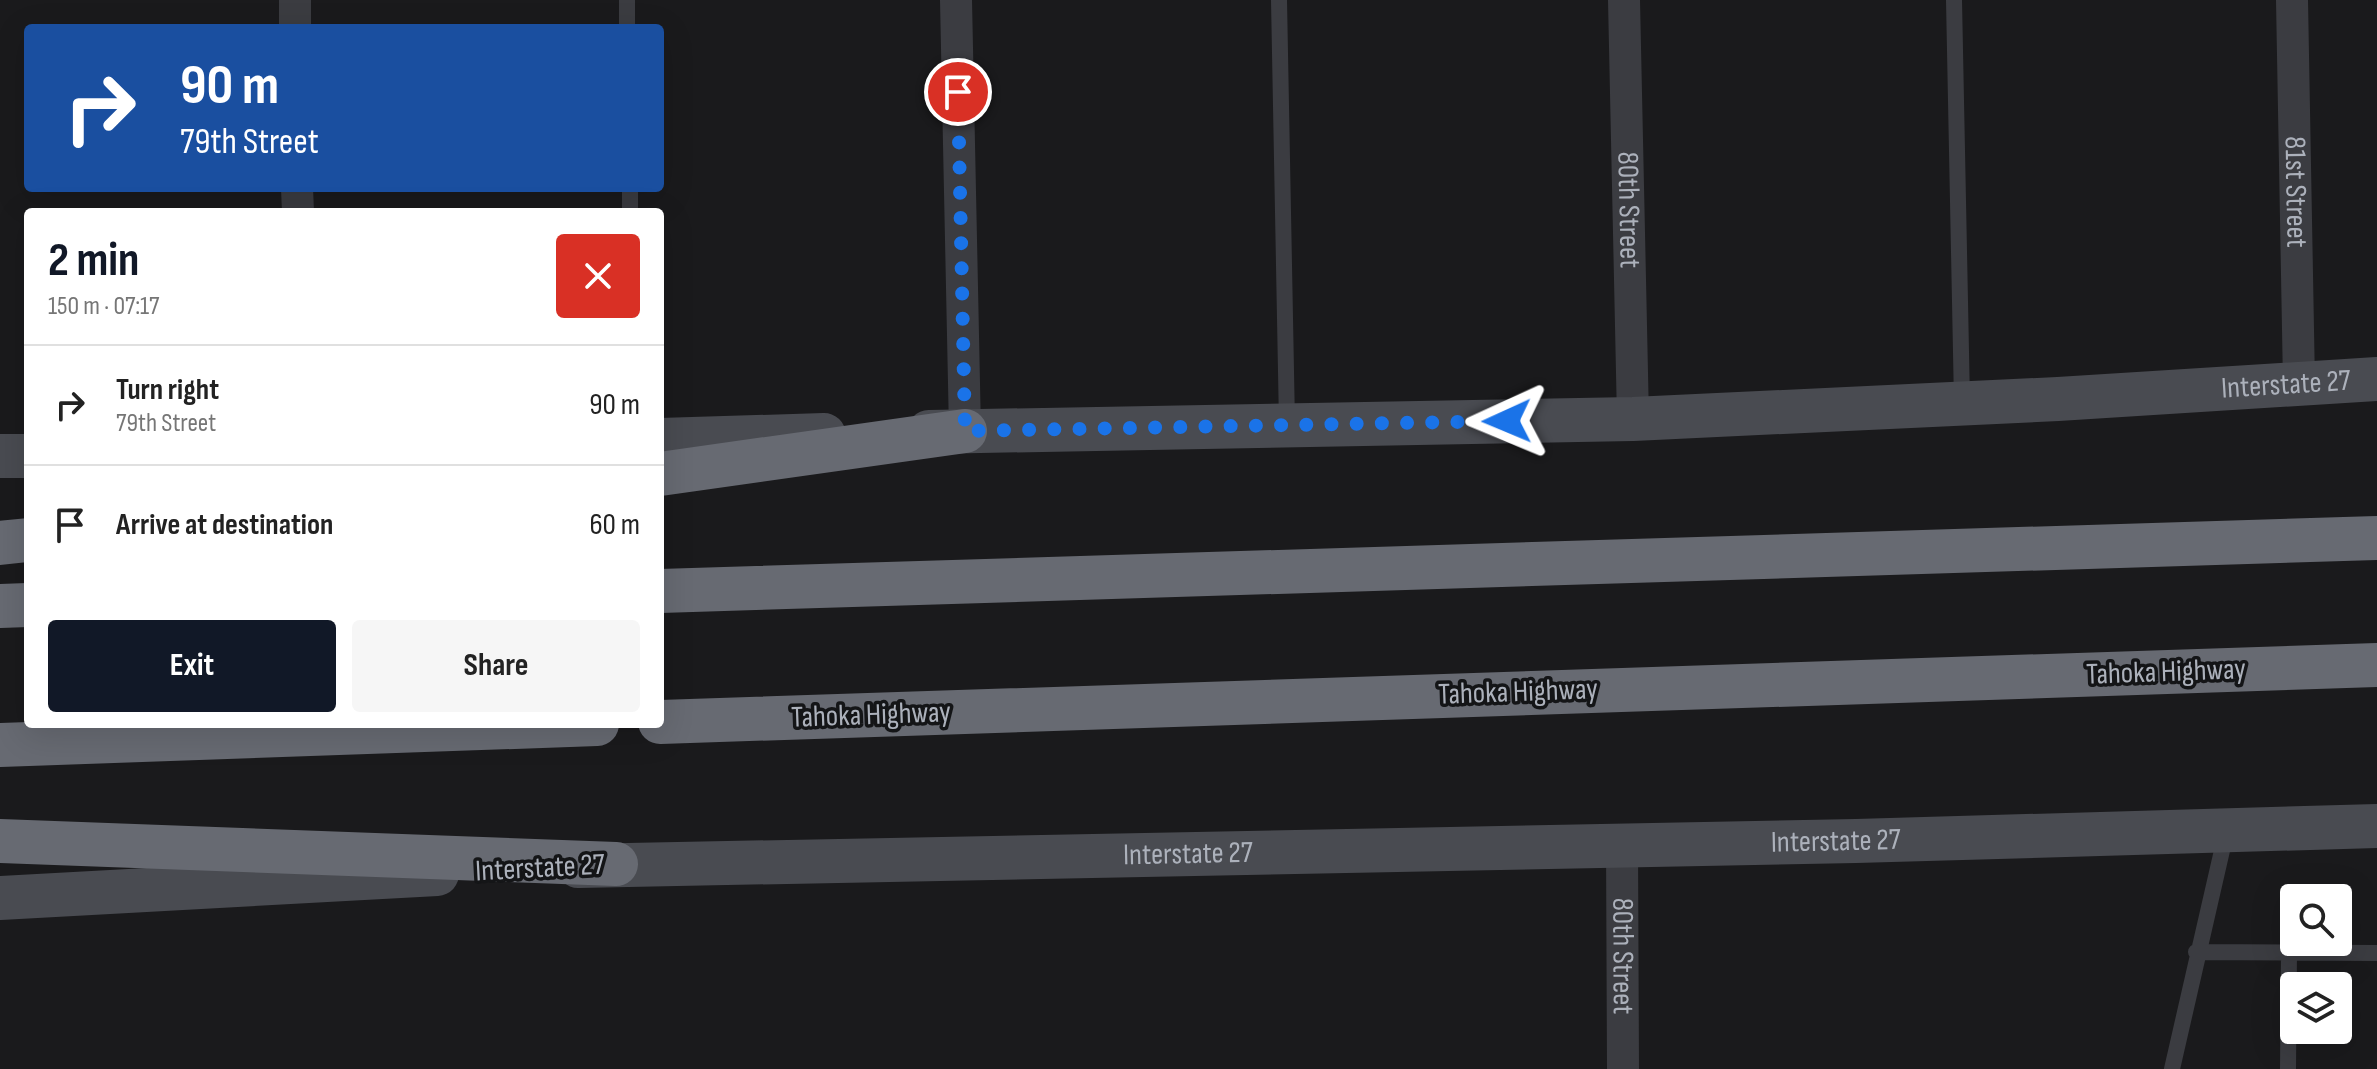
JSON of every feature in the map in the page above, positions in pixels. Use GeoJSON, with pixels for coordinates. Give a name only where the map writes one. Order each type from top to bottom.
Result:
{"type":"FeatureCollection","features":[{"type":"Feature","properties":{"kind":"highway"},"geometry":{"type":"LineString","coordinates":[[664,473],[965,431]]}},
{"type":"Feature","properties":{"kind":"highway"},"geometry":{"type":"LineString","coordinates":[[664,591],[2377,538]]}},
{"type":"Feature","properties":{"kind":"highway"},"geometry":{"type":"LineString","coordinates":[[0,543],[24,540]]}},
{"type":"Feature","properties":{"kind":"highway"},"geometry":{"type":"LineString","coordinates":[[0,606],[24,605]]}},
{"type":"Feature","properties":{"kind":"highway","name":"Tahoka Highway"},"geometry":{"type":"LineString","coordinates":[[664,722],[2377,665]]}},
{"type":"Feature","properties":{"kind":"highway"},"geometry":{"type":"LineString","coordinates":[[0,745],[483,728]]}},
{"type":"Feature","properties":{"kind":"highway"},"geometry":{"type":"LineString","coordinates":[[0,841],[616,864]]}},
{"type":"Feature","properties":{"kind":"main road","name":"Interstate 27"},"geometry":{"type":"LineString","coordinates":[[664,440],[1633,419],[2377,379]]}},
{"type":"Feature","properties":{"kind":"main road"},"geometry":{"type":"LineString","coordinates":[[0,456],[24,456]]}},
{"type":"Feature","properties":{"kind":"main road","name":"Interstate 27"},"geometry":{"type":"LineString","coordinates":[[0,898],[616,864],[875,863],[2377,826]]}},
{"type":"Feature","properties":{"kind":"street"},"geometry":{"type":"LineString","coordinates":[[295,0],[295,24]]}},
{"type":"Feature","properties":{"kind":"street"},"geometry":{"type":"LineString","coordinates":[[956,0],[965,431]]}},
{"type":"Feature","properties":{"kind":"street","name":"80th Street"},"geometry":{"type":"LineString","coordinates":[[1624,0],[1633,419]]}},
{"type":"Feature","properties":{"kind":"street","name":"81st Street"},"geometry":{"type":"LineString","coordinates":[[2292,0],[2299,384]]}},
{"type":"Feature","properties":{"kind":"street","name":"80th Street"},"geometry":{"type":"LineString","coordinates":[[1622,844],[1623,1069]]}},
{"type":"Feature","properties":{"kind":"lane"},"geometry":{"type":"LineString","coordinates":[[627,0],[627,24]]}},
{"type":"Feature","properties":{"kind":"lane"},"geometry":{"type":"LineString","coordinates":[[1279,0],[1287,425]]}},
{"type":"Feature","properties":{"kind":"lane"},"geometry":{"type":"LineString","coordinates":[[1954,0],[1962,403]]}},
{"type":"Feature","properties":{"kind":"lane"},"geometry":{"type":"LineString","coordinates":[[2172,1069],[2226,830]]}},
{"type":"Feature","properties":{"kind":"lane"},"geometry":{"type":"LineString","coordinates":[[2196,952],[2280,952]]}},
{"type":"Feature","properties":{"kind":"lane"},"geometry":{"type":"LineString","coordinates":[[2352,953],[2377,953]]}},
{"type":"Feature","properties":{"kind":"lane"},"geometry":{"type":"LineString","coordinates":[[2288,1069],[2289,956]]}},
{"type":"Feature","properties":{"kind":"route"},"geometry":{"type":"LineString","coordinates":[[958,92],[965,431],[1507,421]]}}]}
